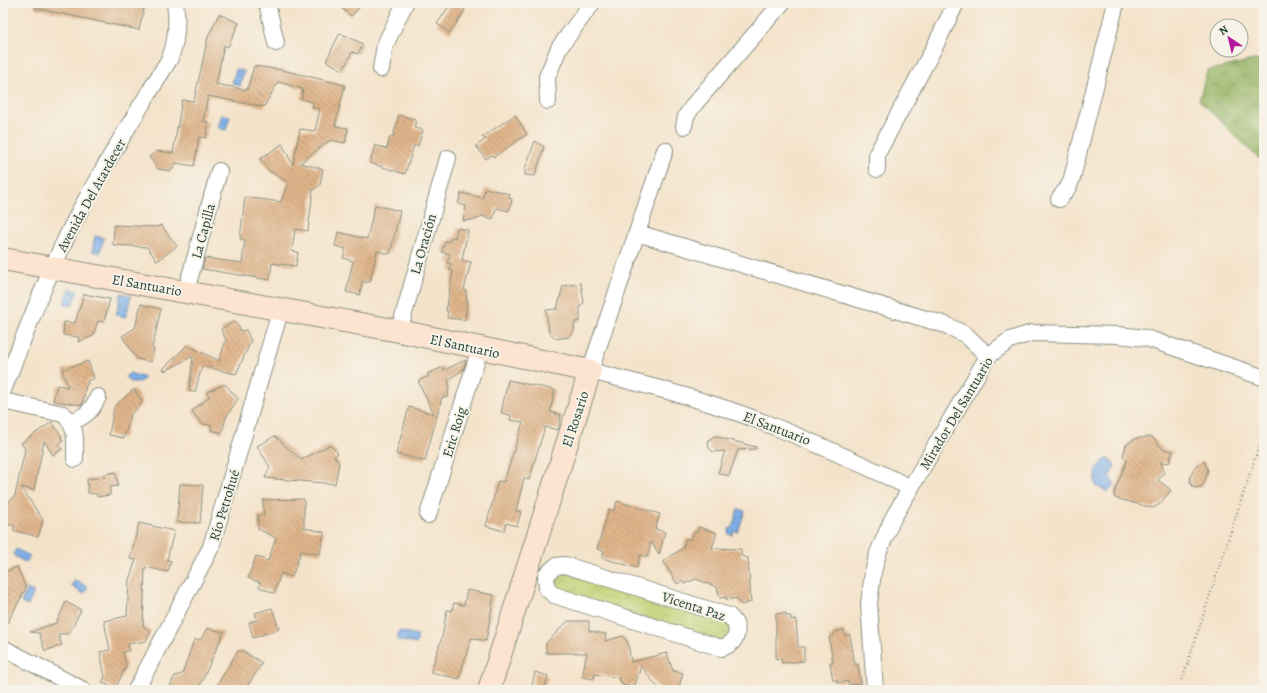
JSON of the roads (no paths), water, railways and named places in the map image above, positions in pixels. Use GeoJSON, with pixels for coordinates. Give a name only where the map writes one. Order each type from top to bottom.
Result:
{"type":"FeatureCollection","features":[{"type":"Feature","properties":{"kind":"street","name":"Avenida Del Atardecer"},"geometry":{"type":"LineString","coordinates":[[3,390],[52,268],[100,174],[170,58],[177,32],[175,3]]}},
{"type":"Feature","properties":{"kind":"street"},"geometry":{"type":"LineString","coordinates":[[267,3],[276,43]]}},
{"type":"Feature","properties":{"kind":"street"},"geometry":{"type":"LineString","coordinates":[[381,69],[385,44],[405,3]]}},
{"type":"Feature","properties":{"kind":"street"},"geometry":{"type":"LineString","coordinates":[[548,101],[547,77],[559,48],[592,3]]}},
{"type":"Feature","properties":{"kind":"street"},"geometry":{"type":"LineString","coordinates":[[684,126],[686,116],[696,102],[742,52],[782,3]]}},
{"type":"Feature","properties":{"kind":"street"},"geometry":{"type":"LineString","coordinates":[[877,169],[876,154],[932,51],[956,3]]}},
{"type":"Feature","properties":{"kind":"street"},"geometry":{"type":"LineString","coordinates":[[1058,199],[1069,186],[1072,178],[1116,3]]}},
{"type":"Feature","properties":{"kind":"street","name":"El Rosario"},"geometry":{"type":"LineString","coordinates":[[489,690],[536,572],[590,371],[665,150]]}},
{"type":"Feature","properties":{"kind":"street","name":"La Oración"},"geometry":{"type":"LineString","coordinates":[[399,331],[448,158]]}},
{"type":"Feature","properties":{"kind":"street","name":"La Capilla"},"geometry":{"type":"LineString","coordinates":[[186,291],[219,171]]}},
{"type":"Feature","properties":{"kind":"street"},"geometry":{"type":"LineString","coordinates":[[636,233],[946,325],[966,335],[988,356]]}},
{"type":"Feature","properties":{"kind":"street","name":"El Santuario"},"geometry":{"type":"LineString","coordinates":[[3,259],[281,308],[590,371],[692,398],[743,415],[828,448],[911,488]]}},
{"type":"Feature","properties":{"kind":"street","name":"Río Petrohué"},"geometry":{"type":"LineString","coordinates":[[136,690],[211,547],[281,308]]}},
{"type":"Feature","properties":{"kind":"street","name":"Mirador Del Santuario"},"geometry":{"type":"LineString","coordinates":[[875,690],[869,620],[873,572],[885,535],[988,356],[1010,340],[1032,334],[1118,335],[1146,338],[1262,377]]}},
{"type":"Feature","properties":{"kind":"street","name":"Eric Roig"},"geometry":{"type":"LineString","coordinates":[[428,515],[480,349]]}},
{"type":"Feature","properties":{"kind":"street"},"geometry":{"type":"LineString","coordinates":[[71,421],[85,416],[93,408],[98,397]]}},
{"type":"Feature","properties":{"kind":"street"},"geometry":{"type":"LineString","coordinates":[[3,401],[63,414],[71,421],[75,438],[75,459]]}},
{"type":"Feature","properties":{"kind":"street","name":"Vicenta Paz"},"geometry":{"type":"LineString","coordinates":[[565,565],[729,616],[736,624],[737,635],[731,644],[722,648],[554,595],[548,589],[545,580],[536,572],[565,565]]}},
{"type":"Feature","properties":{"kind":"street"},"geometry":{"type":"LineString","coordinates":[[3,648],[76,688]]}},
{"type":"Feature","properties":{"kind":"water"},"geometry":{"type":"Polygon","coordinates":[[[236,69],[244,71],[240,86],[232,83],[236,69]]]}},
{"type":"Feature","properties":{"kind":"water"},"geometry":{"type":"Polygon","coordinates":[[[222,114],[230,116],[226,130],[218,128],[222,114]]]}},
{"type":"Feature","properties":{"kind":"water"},"geometry":{"type":"Polygon","coordinates":[[[95,236],[104,238],[100,253],[92,251],[95,236]]]}},
{"type":"Feature","properties":{"kind":"water"},"geometry":{"type":"Polygon","coordinates":[[[70,288],[78,291],[72,306],[64,303],[70,288]]]}},
{"type":"Feature","properties":{"kind":"water"},"geometry":{"type":"Polygon","coordinates":[[[121,293],[131,296],[126,317],[116,315],[121,293]]]}},
{"type":"Feature","properties":{"kind":"water"},"geometry":{"type":"Polygon","coordinates":[[[130,373],[142,376],[144,379],[139,382],[132,383],[125,377],[130,373]]]}},
{"type":"Feature","properties":{"kind":"water"},"geometry":{"type":"Polygon","coordinates":[[[1106,459],[1110,459],[1115,465],[1110,476],[1115,485],[1108,492],[1096,486],[1095,478],[1096,471],[1100,464],[1106,459]]]}},
{"type":"Feature","properties":{"kind":"water"},"geometry":{"type":"Polygon","coordinates":[[[738,509],[745,511],[738,532],[734,531],[733,535],[728,534],[730,528],[733,528],[738,509]]]}},
{"type":"Feature","properties":{"kind":"water"},"geometry":{"type":"Polygon","coordinates":[[[16,549],[30,556],[26,563],[13,555],[16,549]]]}},
{"type":"Feature","properties":{"kind":"water"},"geometry":{"type":"Polygon","coordinates":[[[75,580],[88,587],[84,594],[71,586],[75,580]]]}},
{"type":"Feature","properties":{"kind":"water"},"geometry":{"type":"Polygon","coordinates":[[[27,589],[34,592],[28,606],[21,603],[27,589]]]}},
{"type":"Feature","properties":{"kind":"water"},"geometry":{"type":"Polygon","coordinates":[[[399,631],[418,635],[416,644],[397,640],[399,631]]]}}]}
